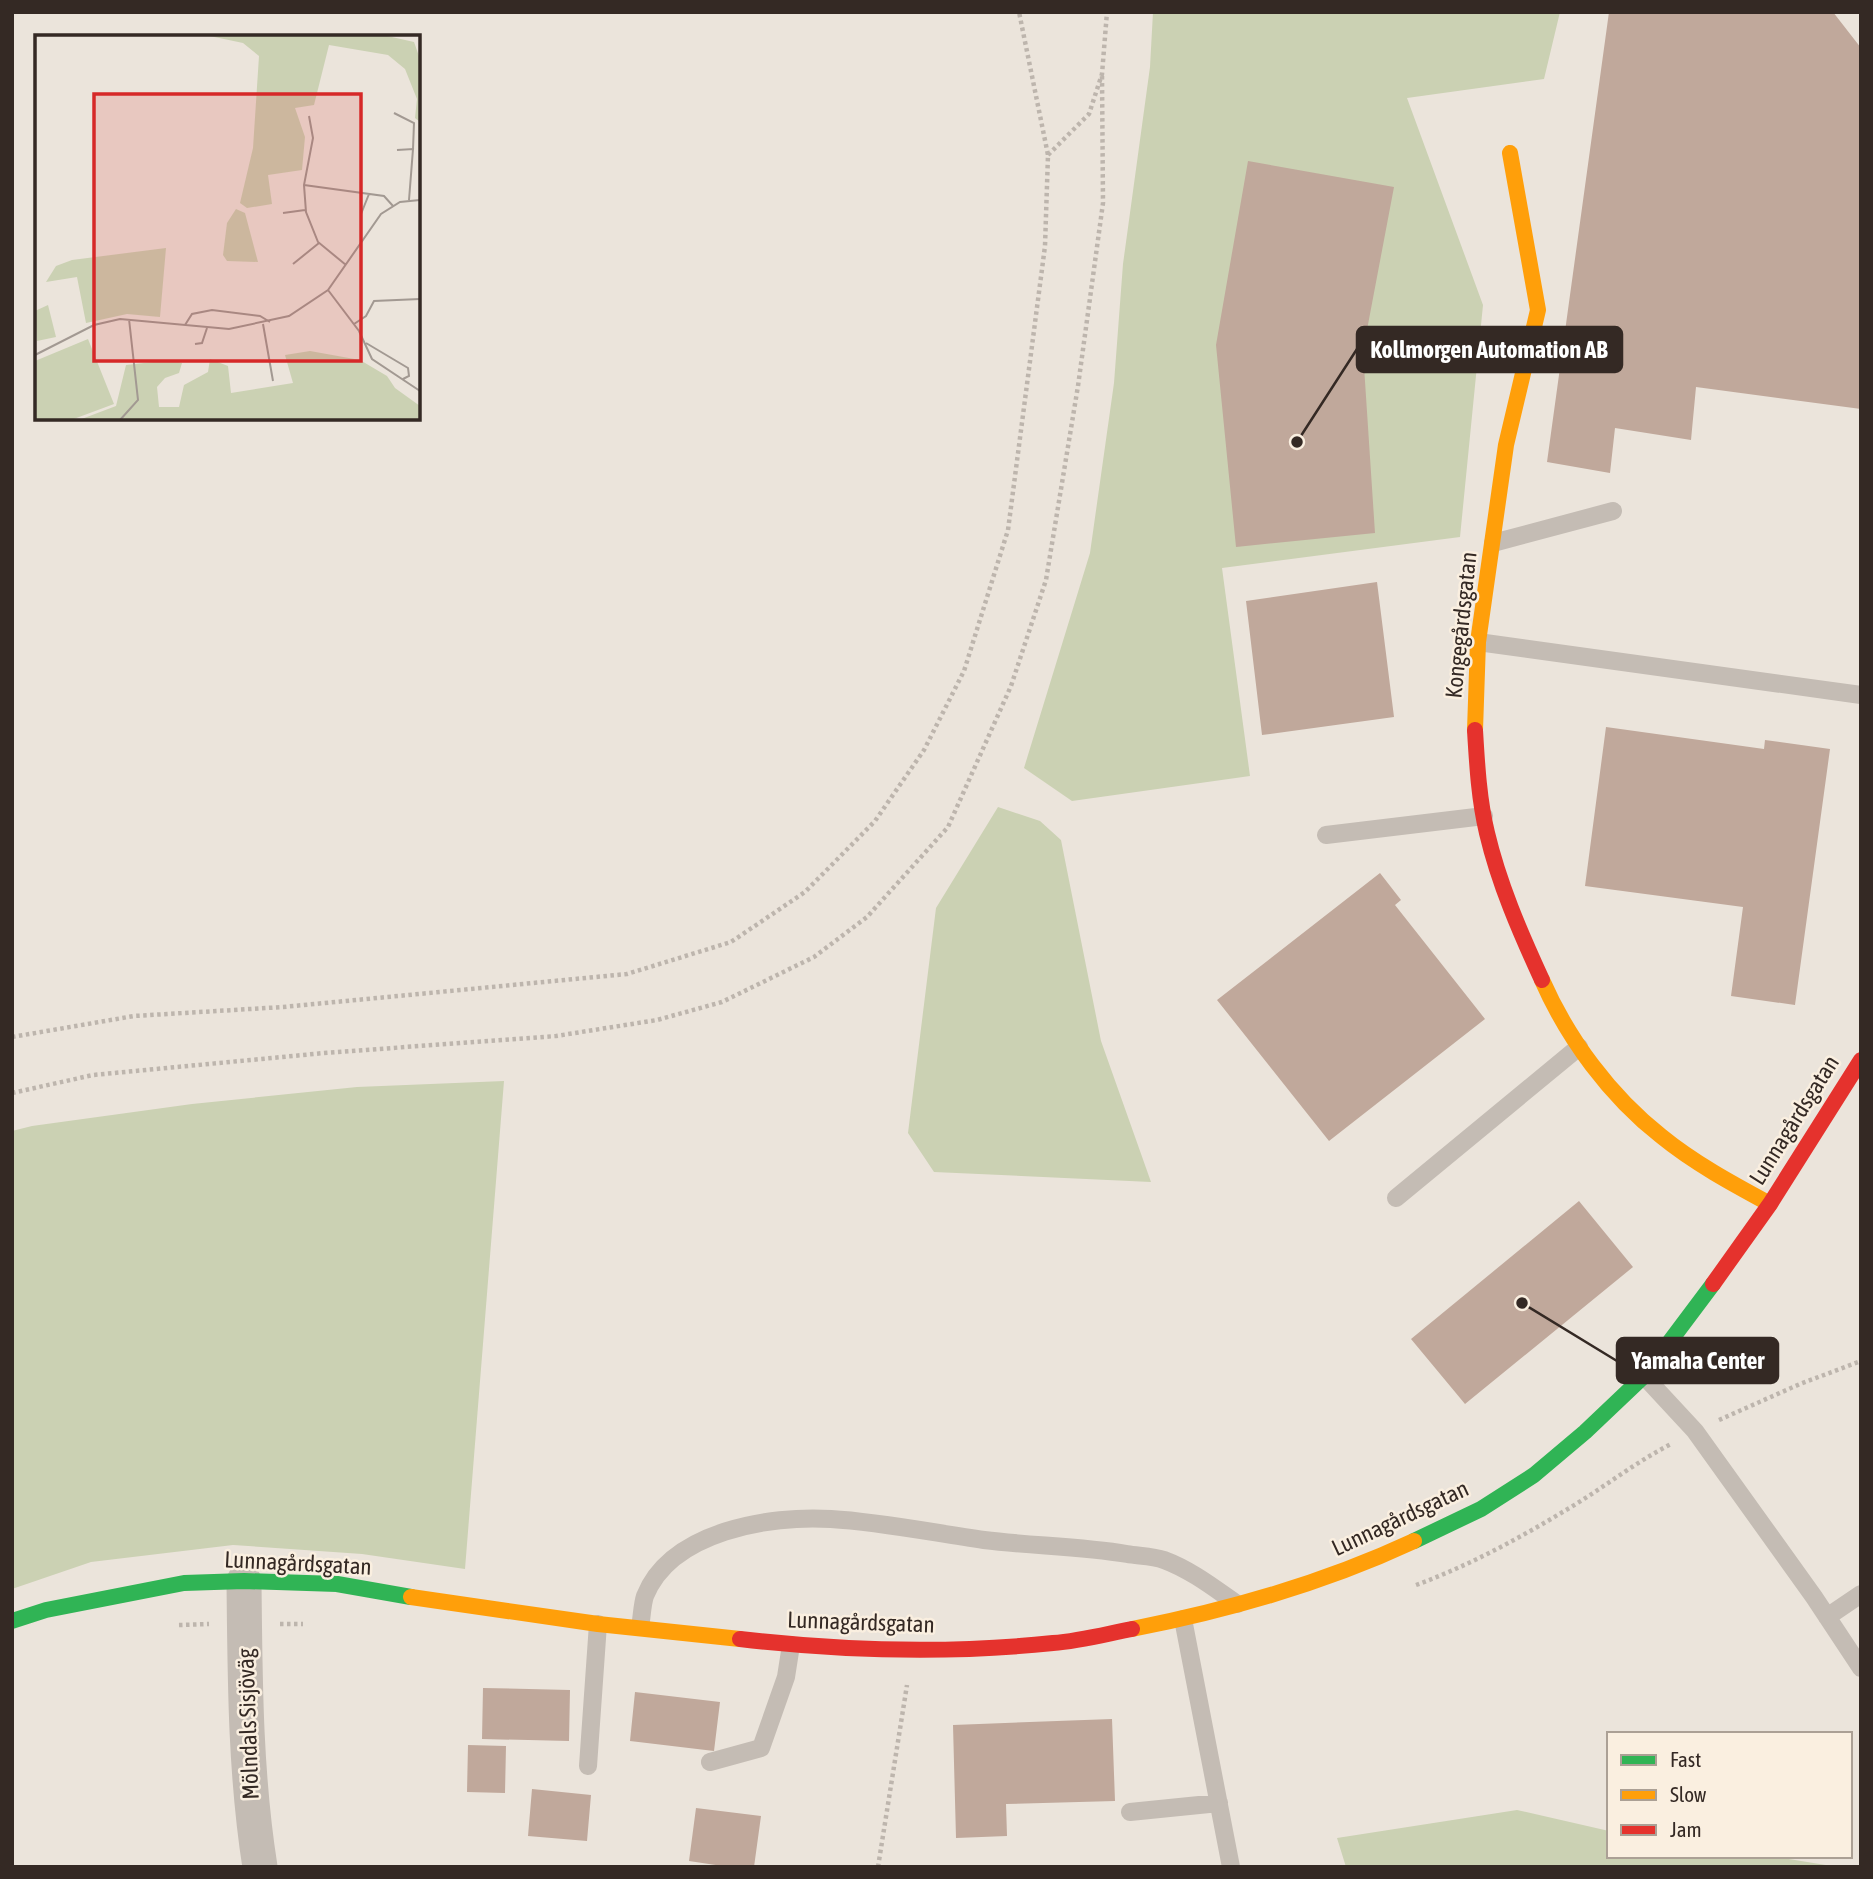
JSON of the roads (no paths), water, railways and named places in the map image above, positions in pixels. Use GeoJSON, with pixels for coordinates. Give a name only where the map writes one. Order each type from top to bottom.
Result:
{"type":"FeatureCollection","features":[{"type":"Feature","properties":{"kind":"street","name":"Kongegårdsgatan"},"geometry":{"type":"LineString","coordinates":[[1510,153],[1538,310],[1507,445],[1478,642],[1475,726],[1484,816],[1503,890],[1549,997],[1579,1047],[1616,1094],[1661,1136],[1726,1180],[1770,1204]]}},
{"type":"Feature","properties":{"kind":"street","name":"Lunnagårdsgatan"},"geometry":{"type":"LineString","coordinates":[[12,1621],[46,1610],[184,1583],[244,1581],[337,1584],[441,1602],[597,1623],[791,1645],[947,1651],[1056,1643],[1184,1619],[1297,1589],[1367,1563],[1481,1509],[1534,1475],[1585,1432],[1644,1376],[1702,1300],[1770,1204],[1861,1060]]}},
{"type":"Feature","properties":{"kind":"street","name":"Mölndals Sisjöväg"},"geometry":{"type":"LineString","coordinates":[[244,1581],[251,1811],[260,1867]]}},
{"type":"Feature","properties":{"kind":"lane"},"geometry":{"type":"LineString","coordinates":[[1493,543],[1613,511]]}},
{"type":"Feature","properties":{"kind":"lane"},"geometry":{"type":"LineString","coordinates":[[1478,642],[1861,695]]}},
{"type":"Feature","properties":{"kind":"lane"},"geometry":{"type":"LineString","coordinates":[[1326,835],[1484,816]]}},
{"type":"Feature","properties":{"kind":"lane"},"geometry":{"type":"LineString","coordinates":[[1396,1198],[1579,1047]]}},
{"type":"Feature","properties":{"kind":"lane"},"geometry":{"type":"LineString","coordinates":[[1644,1376],[1695,1431],[1861,1668]]}},
{"type":"Feature","properties":{"kind":"lane"},"geometry":{"type":"LineString","coordinates":[[640,1627],[645,1596],[667,1562],[689,1546],[720,1533],[770,1522],[830,1519],[1001,1542],[1097,1549],[1163,1560],[1197,1576],[1237,1604]]}},
{"type":"Feature","properties":{"kind":"lane"},"geometry":{"type":"LineString","coordinates":[[1827,1617],[1861,1594]]}},
{"type":"Feature","properties":{"kind":"lane"},"geometry":{"type":"LineString","coordinates":[[1184,1619],[1231,1867]]}},
{"type":"Feature","properties":{"kind":"lane"},"geometry":{"type":"LineString","coordinates":[[588,1766],[597,1623]]}},
{"type":"Feature","properties":{"kind":"lane"},"geometry":{"type":"LineString","coordinates":[[710,1762],[761,1748],[786,1676],[791,1645]]}},
{"type":"Feature","properties":{"kind":"lane"},"geometry":{"type":"LineString","coordinates":[[1130,1812],[1219,1803]]}},
{"type":"Feature","properties":{"kind":"place","name":"Kollmorgen Automation AB"},"geometry":{"type":"Point","coordinates":[1297,442]}},
{"type":"Feature","properties":{"kind":"place","name":"Yamaha Center"},"geometry":{"type":"Point","coordinates":[1522,1303]}}]}
